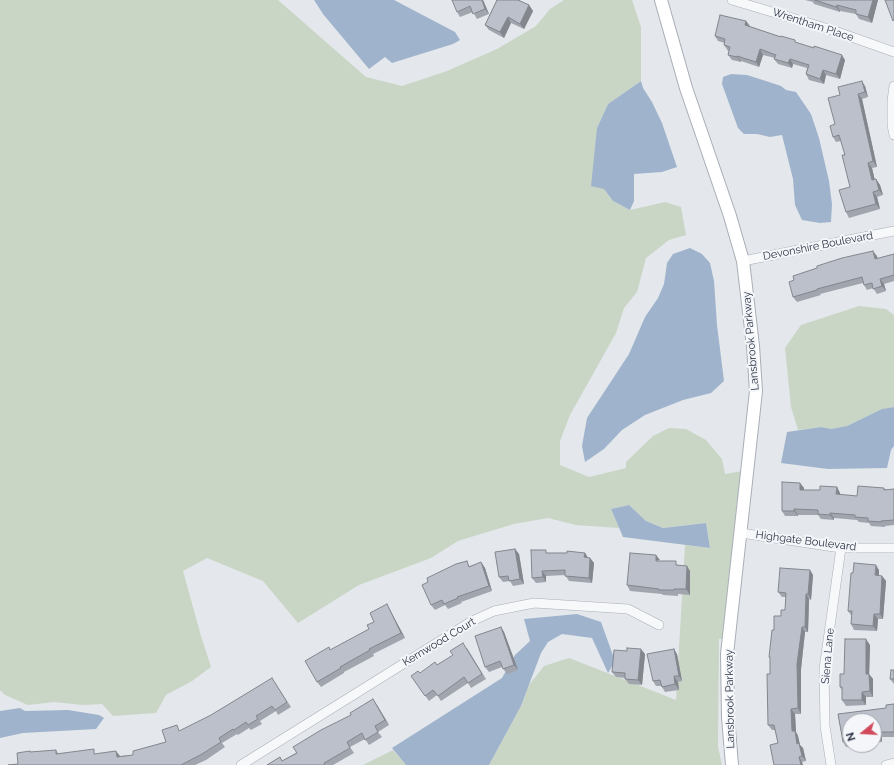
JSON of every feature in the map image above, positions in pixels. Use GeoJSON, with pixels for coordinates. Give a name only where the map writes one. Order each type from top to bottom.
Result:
{"type":"FeatureCollection","features":[{"type":"Feature","properties":{"kind":"street","name":"Lansbrook Parkway"},"geometry":{"type":"LineString","coordinates":[[661,0],[686,88],[730,216],[743,261],[753,346],[756,391],[727,654],[728,717],[732,765]]}},
{"type":"Feature","properties":{"kind":"street","name":"Wrentham Place"},"geometry":{"type":"LineString","coordinates":[[732,0],[832,30],[894,52]]}},
{"type":"Feature","properties":{"kind":"street"},"geometry":{"type":"LineString","coordinates":[[894,86],[892,101],[892,125],[894,135]]}},
{"type":"Feature","properties":{"kind":"street","name":"Devonshire Boulevard"},"geometry":{"type":"LineString","coordinates":[[743,261],[894,231]]}},
{"type":"Feature","properties":{"kind":"street","name":"Highgate Boulevard"},"geometry":{"type":"LineString","coordinates":[[741,533],[841,548],[894,548]]}},
{"type":"Feature","properties":{"kind":"street","name":"Siena Lane"},"geometry":{"type":"LineString","coordinates":[[830,765],[825,726],[824,669],[841,548]]}},
{"type":"Feature","properties":{"kind":"street","name":"Kernwood Court"},"geometry":{"type":"LineString","coordinates":[[241,765],[465,625],[494,611],[534,603],[628,609],[659,625]]}},
{"type":"Feature","properties":{"kind":"street"},"geometry":{"type":"LineString","coordinates":[[886,765],[894,763]]}},
{"type":"Feature","properties":{"kind":"green space"},"geometry":{"type":"Polygon","coordinates":[[[0,0],[278,0],[366,77],[402,86],[447,71],[497,49],[536,26],[550,9],[564,0],[632,0],[641,27],[641,81],[608,104],[597,128],[604,189],[613,201],[630,210],[665,202],[681,207],[686,235],[669,240],[646,258],[637,292],[624,308],[616,333],[570,415],[560,441],[560,465],[589,477],[626,468],[626,462],[653,436],[669,428],[686,429],[706,440],[722,459],[725,474],[742,471],[724,639],[719,639],[718,747],[722,765],[489,765],[521,706],[529,685],[544,666],[569,658],[676,700],[685,545],[710,548],[706,523],[663,528],[646,521],[629,505],[611,509],[619,528],[576,525],[548,518],[514,524],[458,541],[431,558],[359,585],[298,623],[263,581],[207,558],[183,571],[211,667],[192,681],[166,695],[156,713],[113,716],[102,704],[83,705],[54,702],[28,705],[5,695],[0,690],[0,0]]]}},
{"type":"Feature","properties":{"kind":"green space"},"geometry":{"type":"Polygon","coordinates":[[[859,306],[886,309],[894,315],[894,407],[882,409],[847,426],[831,429],[821,427],[798,430],[791,407],[785,348],[801,325],[859,306]]]}},
{"type":"Feature","properties":{"kind":"green space"},"geometry":{"type":"Polygon","coordinates":[[[393,750],[406,765],[363,765],[393,750]]]}},
{"type":"Feature","properties":{"kind":"water"},"geometry":{"type":"Polygon","coordinates":[[[314,0],[394,0],[455,32],[460,40],[453,44],[392,63],[385,57],[369,69],[323,14],[314,0]]]}},
{"type":"Feature","properties":{"kind":"water"},"geometry":{"type":"Polygon","coordinates":[[[731,74],[747,75],[781,86],[786,90],[796,92],[811,114],[819,138],[829,181],[832,204],[831,222],[820,223],[802,220],[795,205],[793,179],[782,135],[770,137],[757,134],[744,134],[738,128],[722,84],[723,77],[731,74]]]}},
{"type":"Feature","properties":{"kind":"water"},"geometry":{"type":"Polygon","coordinates":[[[641,81],[643,88],[652,102],[662,123],[677,167],[662,172],[634,174],[634,201],[630,210],[613,201],[604,189],[591,186],[597,128],[608,104],[641,81]]]}},
{"type":"Feature","properties":{"kind":"water"},"geometry":{"type":"Polygon","coordinates":[[[690,248],[702,254],[710,263],[714,281],[717,325],[724,381],[711,393],[683,400],[645,415],[622,430],[604,449],[585,462],[582,446],[587,418],[629,354],[645,317],[658,298],[664,284],[667,263],[673,254],[690,248]]]}},
{"type":"Feature","properties":{"kind":"water"},"geometry":{"type":"Polygon","coordinates":[[[894,407],[894,446],[891,450],[887,468],[828,469],[781,463],[787,432],[821,427],[831,429],[847,426],[882,409],[894,407]]]}},
{"type":"Feature","properties":{"kind":"water"},"geometry":{"type":"Polygon","coordinates":[[[629,505],[646,521],[663,528],[706,523],[710,548],[623,537],[611,509],[629,505]]]}},
{"type":"Feature","properties":{"kind":"water"},"geometry":{"type":"Polygon","coordinates":[[[577,614],[601,622],[615,661],[608,673],[592,638],[562,634],[548,642],[541,653],[521,706],[489,765],[406,765],[392,748],[502,678],[515,655],[530,641],[524,619],[577,614]]]}},
{"type":"Feature","properties":{"kind":"water"},"geometry":{"type":"Polygon","coordinates":[[[20,708],[25,711],[68,710],[99,715],[104,718],[96,729],[23,733],[0,738],[0,711],[20,708]]]}},
{"type":"Feature","properties":{"kind":"building"},"geometry":{"type":"Polygon","coordinates":[[[452,0],[482,0],[485,9],[473,14],[470,6],[457,12],[452,0]]]}},
{"type":"Feature","properties":{"kind":"building"},"geometry":{"type":"Polygon","coordinates":[[[497,0],[518,0],[529,5],[520,24],[508,17],[500,32],[485,25],[497,0]]]}},
{"type":"Feature","properties":{"kind":"building"},"geometry":{"type":"Polygon","coordinates":[[[815,0],[873,0],[868,17],[856,14],[856,10],[837,5],[836,7],[815,0]]]}},
{"type":"Feature","properties":{"kind":"building"},"geometry":{"type":"Polygon","coordinates":[[[885,0],[894,0],[893,21],[885,0]]]}},
{"type":"Feature","properties":{"kind":"building"},"geometry":{"type":"Polygon","coordinates":[[[720,15],[746,21],[745,25],[795,40],[795,42],[814,48],[814,46],[842,55],[836,74],[823,70],[820,79],[806,74],[809,65],[790,59],[788,63],[774,59],[776,55],[760,49],[756,62],[737,56],[728,55],[730,47],[724,45],[725,39],[715,36],[720,15]]]}},
{"type":"Feature","properties":{"kind":"building"},"geometry":{"type":"Polygon","coordinates":[[[862,81],[865,92],[858,94],[873,161],[868,163],[872,180],[876,179],[879,190],[873,192],[876,204],[846,212],[839,190],[850,187],[842,155],[845,155],[839,135],[833,137],[830,126],[835,124],[828,98],[840,95],[838,87],[862,81]]]}},
{"type":"Feature","properties":{"kind":"building"},"geometry":{"type":"Polygon","coordinates":[[[873,251],[875,259],[894,254],[894,275],[880,279],[882,286],[873,289],[872,283],[864,285],[862,277],[793,297],[789,282],[794,280],[793,276],[842,258],[873,251]]]}},
{"type":"Feature","properties":{"kind":"building"},"geometry":{"type":"Polygon","coordinates":[[[782,482],[800,483],[800,490],[820,490],[820,486],[837,487],[836,494],[857,496],[858,486],[884,488],[884,490],[894,489],[894,520],[881,522],[868,521],[868,518],[855,517],[855,515],[830,513],[830,515],[818,514],[818,510],[794,509],[794,511],[782,511],[782,482]]]}},
{"type":"Feature","properties":{"kind":"building"},"geometry":{"type":"Polygon","coordinates":[[[515,549],[520,579],[509,581],[508,576],[499,577],[495,552],[515,549]]]}},
{"type":"Feature","properties":{"kind":"building"},"geometry":{"type":"Polygon","coordinates":[[[531,550],[546,550],[546,553],[567,553],[567,551],[585,553],[584,557],[590,558],[589,578],[565,576],[565,570],[542,571],[543,577],[532,578],[531,550]]]}},
{"type":"Feature","properties":{"kind":"building"},"geometry":{"type":"Polygon","coordinates":[[[630,553],[656,555],[656,561],[676,561],[676,565],[687,566],[686,589],[659,590],[627,585],[630,553]]]}},
{"type":"Feature","properties":{"kind":"building"},"geometry":{"type":"Polygon","coordinates":[[[467,561],[469,567],[481,562],[489,586],[457,597],[458,598],[444,604],[442,600],[431,605],[422,585],[428,582],[427,578],[456,564],[467,561]]]}},
{"type":"Feature","properties":{"kind":"building"},"geometry":{"type":"Polygon","coordinates":[[[854,563],[876,565],[875,575],[882,576],[880,614],[874,614],[873,626],[851,624],[852,611],[848,611],[851,573],[853,573],[854,563]]]}},
{"type":"Feature","properties":{"kind":"building"},"geometry":{"type":"Polygon","coordinates":[[[780,568],[810,570],[808,594],[806,594],[805,627],[802,627],[797,664],[798,708],[791,709],[792,731],[795,731],[797,744],[799,743],[802,756],[799,757],[801,765],[774,765],[770,745],[778,743],[774,725],[768,725],[767,674],[770,674],[769,657],[772,630],[774,630],[774,616],[781,616],[781,610],[785,610],[786,593],[778,592],[780,568]]]}},
{"type":"Feature","properties":{"kind":"building"},"geometry":{"type":"Polygon","coordinates":[[[387,604],[401,633],[369,649],[370,650],[317,682],[305,661],[329,647],[330,650],[369,629],[367,625],[374,622],[370,613],[387,604]]]}},
{"type":"Feature","properties":{"kind":"building"},"geometry":{"type":"Polygon","coordinates":[[[501,627],[514,665],[503,669],[500,661],[485,667],[475,636],[501,627]]]}},
{"type":"Feature","properties":{"kind":"building"},"geometry":{"type":"Polygon","coordinates":[[[845,639],[866,639],[866,674],[869,674],[870,691],[862,692],[862,700],[842,700],[840,674],[844,674],[845,639]]]}},
{"type":"Feature","properties":{"kind":"building"},"geometry":{"type":"Polygon","coordinates":[[[463,643],[482,674],[468,683],[464,677],[438,696],[433,690],[425,696],[411,676],[418,671],[420,673],[435,662],[437,665],[453,655],[450,651],[463,643]]]}},
{"type":"Feature","properties":{"kind":"building"},"geometry":{"type":"Polygon","coordinates":[[[627,648],[641,649],[638,680],[625,679],[625,673],[612,672],[614,650],[627,651],[627,648]]]}},
{"type":"Feature","properties":{"kind":"building"},"geometry":{"type":"Polygon","coordinates":[[[674,649],[679,676],[674,676],[675,684],[662,687],[660,680],[653,681],[647,654],[674,649]]]}},
{"type":"Feature","properties":{"kind":"building"},"geometry":{"type":"Polygon","coordinates":[[[891,670],[894,670],[894,679],[890,679],[891,670]]]}},
{"type":"Feature","properties":{"kind":"building"},"geometry":{"type":"Polygon","coordinates":[[[272,678],[287,702],[275,710],[272,706],[256,716],[258,719],[248,725],[246,722],[234,730],[233,729],[219,738],[221,742],[181,765],[8,765],[18,764],[17,753],[30,751],[56,750],[56,754],[94,749],[94,754],[116,751],[117,757],[133,755],[133,751],[166,742],[162,730],[177,725],[179,731],[211,715],[272,678]]]}},
{"type":"Feature","properties":{"kind":"building"},"geometry":{"type":"Polygon","coordinates":[[[373,699],[385,720],[375,726],[378,732],[365,740],[362,733],[347,742],[350,748],[324,763],[325,765],[267,765],[280,757],[282,761],[297,753],[293,747],[321,730],[351,715],[350,713],[373,699]]]}},
{"type":"Feature","properties":{"kind":"building"},"geometry":{"type":"Polygon","coordinates":[[[894,704],[894,732],[882,732],[882,713],[846,713],[886,708],[886,705],[894,704]]]}},
{"type":"Feature","properties":{"kind":"building"},"geometry":{"type":"Polygon","coordinates":[[[838,714],[842,714],[842,736],[838,714]]]}}]}
